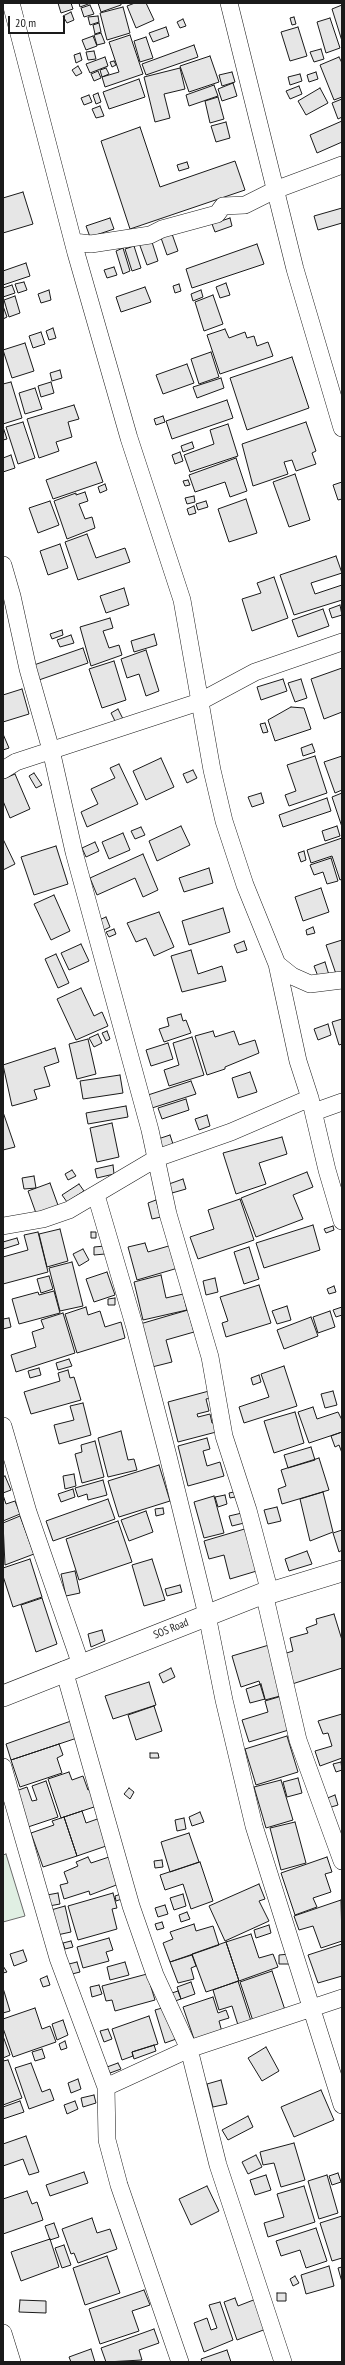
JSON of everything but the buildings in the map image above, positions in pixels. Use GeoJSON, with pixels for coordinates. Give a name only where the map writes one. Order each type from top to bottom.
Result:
{"type":"FeatureCollection","features":[{"type":"Feature","properties":{"kind":"street"},"geometry":{"type":"LineString","coordinates":[[10,3],[22,55],[129,438],[182,600],[212,770],[226,829],[245,885],[277,964],[298,1062],[312,1105],[342,1221]]}},
{"type":"Feature","properties":{"kind":"street"},"geometry":{"type":"LineString","coordinates":[[229,3],[295,269],[342,428]]}},
{"type":"Feature","properties":{"kind":"street"},"geometry":{"type":"LineString","coordinates":[[74,242],[91,244],[150,235],[162,229],[217,214],[223,206],[244,204],[275,190],[342,165]]}},
{"type":"Feature","properties":{"kind":"street"},"geometry":{"type":"LineString","coordinates":[[3,565],[12,596],[28,669],[51,750],[74,852],[157,1158],[168,1214],[210,1358],[224,1436],[248,1510],[298,1740],[342,1861]]}},
{"type":"Feature","properties":{"kind":"street"},"geometry":{"type":"LineString","coordinates":[[3,770],[16,762],[199,702],[255,672],[342,642]]}},
{"type":"Feature","properties":{"kind":"street"},"geometry":{"type":"LineString","coordinates":[[277,964],[292,976],[310,984],[342,980]]}},
{"type":"Feature","properties":{"kind":"street"},"geometry":{"type":"LineString","coordinates":[[3,1226],[43,1219],[62,1212],[96,1195],[157,1158],[312,1105],[342,1102]]}},
{"type":"Feature","properties":{"kind":"street"},"geometry":{"type":"LineString","coordinates":[[96,1195],[139,1343],[207,1615],[224,1700],[254,1826],[310,2008],[342,2105]]}},
{"type":"Feature","properties":{"kind":"street"},"geometry":{"type":"LineString","coordinates":[[3,1426],[73,1668],[131,1906],[155,1975],[189,2049],[218,2165],[283,2362]]}},
{"type":"Feature","properties":{"kind":"street","name":"SOS Road"},"geometry":{"type":"LineString","coordinates":[[3,1696],[207,1615],[267,1593],[342,1571]]}},
{"type":"Feature","properties":{"kind":"street"},"geometry":{"type":"LineString","coordinates":[[3,1767],[58,1958],[106,2087],[107,2140],[117,2178],[180,2362]]}},
{"type":"Feature","properties":{"kind":"street"},"geometry":{"type":"LineString","coordinates":[[106,2087],[189,2049],[342,1998]]}},
{"type":"Feature","properties":{"kind":"street"},"geometry":{"type":"LineString","coordinates":[[3,2332],[12,2362]]}},
{"type":"Feature","properties":{"kind":"green space"},"geometry":{"type":"Polygon","coordinates":[[[6,1854],[25,1916],[3,1922],[3,1855],[6,1854]]]}}]}
